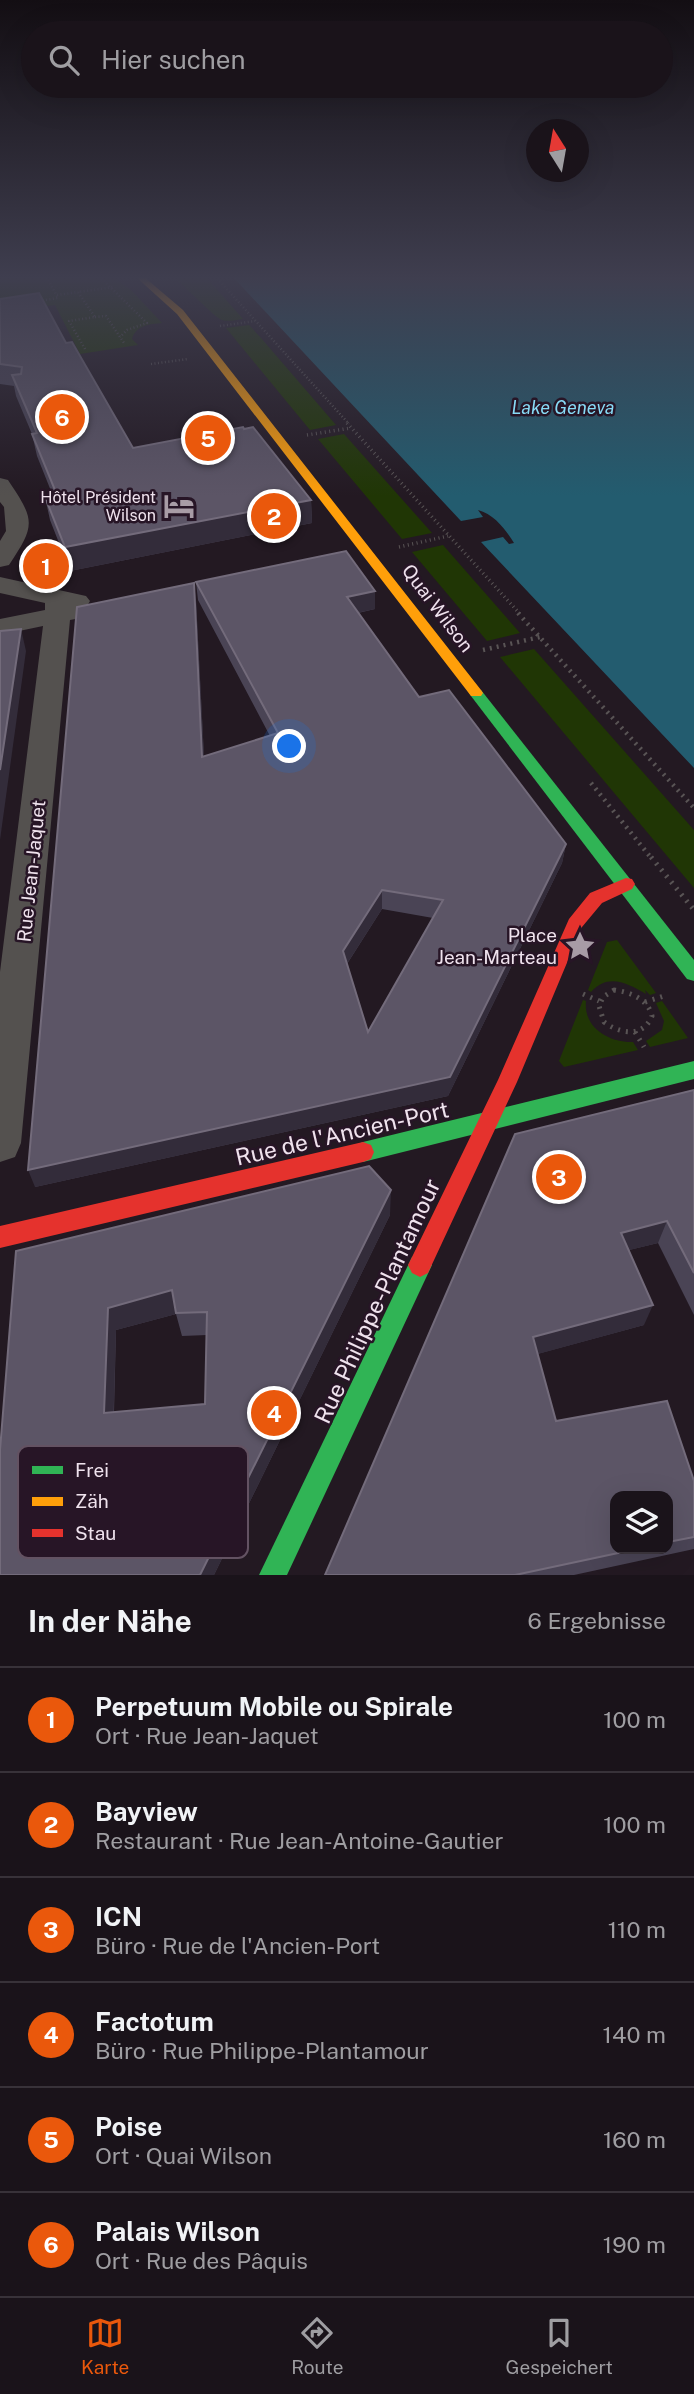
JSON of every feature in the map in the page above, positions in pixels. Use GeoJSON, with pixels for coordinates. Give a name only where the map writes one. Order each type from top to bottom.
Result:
{"type":"FeatureCollection","features":[{"type":"Feature","properties":{"kind":"main road","name":"Quai Wilson"},"geometry":{"type":"LineString","coordinates":[[207,350],[355,553],[626,884],[694,974]]}},
{"type":"Feature","properties":{"kind":"main road"},"geometry":{"type":"LineString","coordinates":[[486,1123],[575,924],[589,902],[607,890],[626,884]]}},
{"type":"Feature","properties":{"kind":"main road","name":"Rue de l'Ancien-Port"},"geometry":{"type":"LineString","coordinates":[[0,1237],[486,1123],[694,1070]]}},
{"type":"Feature","properties":{"kind":"main road","name":"Rue Philippe-Plantamour"},"geometry":{"type":"LineString","coordinates":[[273,1575],[486,1123]]}},
{"type":"Feature","properties":{"kind":"street"},"geometry":{"type":"LineString","coordinates":[[0,560],[18,531],[8,516],[1,487]]}},
{"type":"Feature","properties":{"kind":"street"},"geometry":{"type":"LineString","coordinates":[[0,584],[58,607]]}},
{"type":"Feature","properties":{"kind":"street"},"geometry":{"type":"LineString","coordinates":[[0,627],[58,607],[103,606]]}},
{"type":"Feature","properties":{"kind":"street","name":"Rue Jean-Jaquet"},"geometry":{"type":"LineString","coordinates":[[0,1143],[58,607]]}},
{"type":"Feature","properties":{"kind":"path"},"geometry":{"type":"LineString","coordinates":[[281,350],[694,808]]}},
{"type":"Feature","properties":{"kind":"path"},"geometry":{"type":"LineString","coordinates":[[151,364],[181,360]]}},
{"type":"Feature","properties":{"kind":"path"},"geometry":{"type":"LineString","coordinates":[[215,419],[219,425]]}},
{"type":"Feature","properties":{"kind":"path"},"geometry":{"type":"LineString","coordinates":[[306,436],[351,428]]}},
{"type":"Feature","properties":{"kind":"path"},"geometry":{"type":"LineString","coordinates":[[397,547],[449,536]]}},
{"type":"Feature","properties":{"kind":"path"},"geometry":{"type":"LineString","coordinates":[[483,650],[541,637]]}},
{"type":"Feature","properties":{"kind":"path"},"geometry":{"type":"LineString","coordinates":[[614,990],[636,995],[650,1010],[650,1020],[645,1028],[624,1033],[611,1028],[603,1021],[598,1011],[599,1001],[614,990]]}},
{"type":"Feature","properties":{"kind":"path"},"geometry":{"type":"LineString","coordinates":[[579,993],[599,1001]]}},
{"type":"Feature","properties":{"kind":"path"},"geometry":{"type":"LineString","coordinates":[[645,1002],[664,996]]}},
{"type":"Feature","properties":{"kind":"green space"},"geometry":{"type":"Polygon","coordinates":[[[78,350],[109,350],[80,354],[78,350]]]}},
{"type":"Feature","properties":{"kind":"green space"},"geometry":{"type":"Polygon","coordinates":[[[244,350],[270,350],[336,425],[310,430],[244,350]]]}},
{"type":"Feature","properties":{"kind":"green space"},"geometry":{"type":"Polygon","coordinates":[[[344,434],[432,533],[402,539],[318,439],[344,434]]]}},
{"type":"Feature","properties":{"kind":"green space"},"geometry":{"type":"Polygon","coordinates":[[[443,545],[520,633],[487,641],[412,552],[443,545]]]}},
{"type":"Feature","properties":{"kind":"green space"},"geometry":{"type":"Polygon","coordinates":[[[534,649],[694,830],[694,888],[500,657],[534,649]]]}},
{"type":"Feature","properties":{"kind":"green space"},"geometry":{"type":"Polygon","coordinates":[[[617,940],[656,993],[650,995],[645,990],[646,994],[632,986],[611,981],[597,986],[591,992],[588,990],[607,942],[617,940]]]}},
{"type":"Feature","properties":{"kind":"green space"},"geometry":{"type":"Polygon","coordinates":[[[583,1000],[586,1001],[586,1011],[593,1026],[607,1037],[633,1042],[638,1050],[564,1067],[559,1061],[583,1000]]]}},
{"type":"Feature","properties":{"kind":"green space"},"geometry":{"type":"Polygon","coordinates":[[[662,1001],[688,1038],[650,1047],[646,1041],[662,1030],[664,1021],[656,1003],[662,1001]]]}},
{"type":"Feature","properties":{"kind":"water","name":"Lake Geneva"},"geometry":{"type":"Polygon","coordinates":[[[301,350],[694,350],[694,768],[481,542],[503,537],[509,544],[514,543],[499,523],[478,510],[483,517],[461,521],[301,350]]]}},
{"type":"Feature","properties":{"kind":"building"},"geometry":{"type":"Polygon","coordinates":[[[0,350],[76,350],[133,448],[253,427],[311,500],[65,547],[45,497],[57,495],[32,434],[37,433],[12,375],[21,374],[22,367],[0,364],[0,350]]]}},
{"type":"Feature","properties":{"kind":"building"},"geometry":{"type":"Polygon","coordinates":[[[346,551],[375,591],[347,597],[419,697],[449,690],[566,844],[450,1077],[28,1170],[77,607],[194,583],[202,757],[278,733],[196,582],[346,551]],[[382,890],[343,951],[368,1032],[443,900],[382,890]]]}},
{"type":"Feature","properties":{"kind":"building"},"geometry":{"type":"Polygon","coordinates":[[[21,629],[0,770],[0,631],[21,629]]]}},
{"type":"Feature","properties":{"kind":"building"},"geometry":{"type":"Polygon","coordinates":[[[694,1090],[694,1273],[667,1221],[621,1233],[653,1305],[533,1337],[556,1421],[667,1401],[694,1481],[694,1537],[673,1541],[673,1491],[610,1491],[610,1554],[614,1554],[515,1575],[325,1575],[515,1134],[694,1090]]]}},
{"type":"Feature","properties":{"kind":"building"},"geometry":{"type":"Polygon","coordinates":[[[369,1166],[391,1190],[248,1478],[248,1446],[18,1446],[18,1558],[208,1558],[200,1575],[0,1575],[0,1450],[16,1251],[369,1166]],[[172,1290],[108,1308],[104,1413],[205,1404],[207,1312],[176,1313],[172,1290]]]}},
{"type":"Feature","properties":{"kind":"traffic: fast"},"geometry":{"type":"LineString","coordinates":[[476,693],[694,974]]}},
{"type":"Feature","properties":{"kind":"traffic: fast"},"geometry":{"type":"LineString","coordinates":[[363,1152],[694,1070]]}},
{"type":"Feature","properties":{"kind":"traffic: fast"},"geometry":{"type":"LineString","coordinates":[[273,1575],[420,1265]]}},
{"type":"Feature","properties":{"kind":"traffic: slow"},"geometry":{"type":"LineString","coordinates":[[209,350],[476,693]]}},
{"type":"Feature","properties":{"kind":"traffic: jam"},"geometry":{"type":"LineString","coordinates":[[420,1265],[507,1082],[575,924],[596,898],[626,884]]}},
{"type":"Feature","properties":{"kind":"traffic: jam"},"geometry":{"type":"LineString","coordinates":[[0,1237],[363,1152]]}},
{"type":"Feature","properties":{"kind":"place","name":"Palais Wilson"},"geometry":{"type":"Point","coordinates":[62,417]}},
{"type":"Feature","properties":{"kind":"place","name":"Poise"},"geometry":{"type":"Point","coordinates":[208,438]}},
{"type":"Feature","properties":{"kind":"place","name":"Hôtel Président Wilson"},"geometry":{"type":"Point","coordinates":[179,506]}},
{"type":"Feature","properties":{"kind":"place","name":"Bayview"},"geometry":{"type":"Point","coordinates":[274,516]}},
{"type":"Feature","properties":{"kind":"place","name":"Perpetuum Mobile ou Spirale"},"geometry":{"type":"Point","coordinates":[46,566]}},
{"type":"Feature","properties":{"kind":"place","name":"Place Jean-Marteau"},"geometry":{"type":"Point","coordinates":[580,946]}},
{"type":"Feature","properties":{"kind":"place","name":"ICN"},"geometry":{"type":"Point","coordinates":[559,1177]}},
{"type":"Feature","properties":{"kind":"place","name":"Factotum"},"geometry":{"type":"Point","coordinates":[274,1413]}}]}
